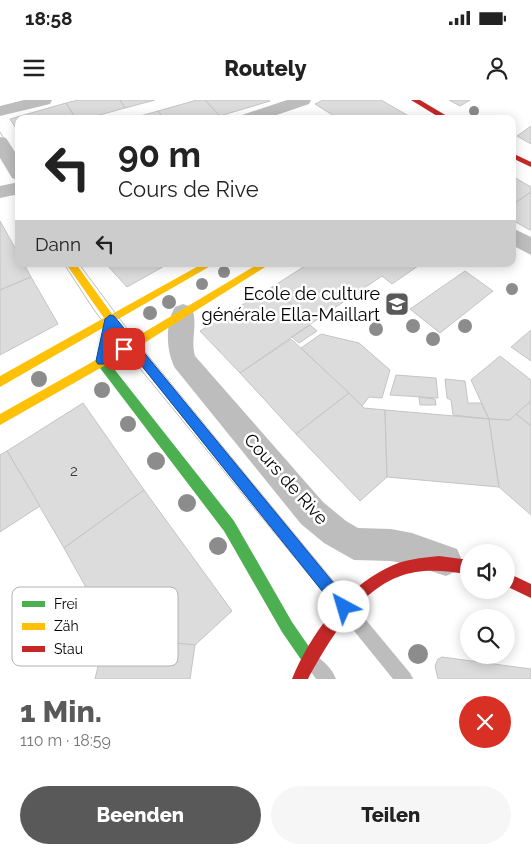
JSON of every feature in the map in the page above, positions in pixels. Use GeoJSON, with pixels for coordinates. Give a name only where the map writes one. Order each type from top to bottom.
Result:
{"type":"FeatureCollection","features":[{"type":"Feature","properties":{"kind":"street"},"geometry":{"type":"LineString","coordinates":[[0,111],[44,100]]}},
{"type":"Feature","properties":{"kind":"street"},"geometry":{"type":"LineString","coordinates":[[415,100],[441,115]]}},
{"type":"Feature","properties":{"kind":"street"},"geometry":{"type":"LineString","coordinates":[[262,115],[298,105]]}},
{"type":"Feature","properties":{"kind":"street"},"geometry":{"type":"LineString","coordinates":[[0,142],[15,167]]}},
{"type":"Feature","properties":{"kind":"street"},"geometry":{"type":"LineString","coordinates":[[516,157],[531,165]]}},
{"type":"Feature","properties":{"kind":"street"},"geometry":{"type":"LineString","coordinates":[[0,192],[15,189]]}},
{"type":"Feature","properties":{"kind":"street"},"geometry":{"type":"LineString","coordinates":[[516,237],[531,246]]}},
{"type":"Feature","properties":{"kind":"street"},"geometry":{"type":"LineString","coordinates":[[73,267],[110,319],[102,361],[229,526],[245,551],[290,633],[309,659]]}},
{"type":"Feature","properties":{"kind":"street"},"geometry":{"type":"LineString","coordinates":[[0,382],[204,267]]}},
{"type":"Feature","properties":{"kind":"street"},"geometry":{"type":"LineString","coordinates":[[0,420],[261,267]]}},
{"type":"Feature","properties":{"kind":"street","name":"Cours de Rive"},"geometry":{"type":"LineString","coordinates":[[183,313],[180,347],[184,361],[312,513],[335,532],[354,544],[391,545],[412,549],[460,564]]}},
{"type":"Feature","properties":{"kind":"street"},"geometry":{"type":"LineString","coordinates":[[300,679],[309,659],[344,607],[369,585],[404,566],[428,563],[460,566]]}},
{"type":"Feature","properties":{"kind":"street"},"geometry":{"type":"LineString","coordinates":[[516,580],[531,591]]}},
{"type":"Feature","properties":{"kind":"lane"},"geometry":{"type":"LineString","coordinates":[[110,319],[404,679]]}},
{"type":"Feature","properties":{"kind":"lane"},"geometry":{"type":"LineString","coordinates":[[309,659],[327,679]]}},
{"type":"Feature","properties":{"kind":"building"},"geometry":{"type":"Polygon","coordinates":[[[78,100],[120,100],[125,108],[100,115],[74,115],[66,103],[78,100]]]}},
{"type":"Feature","properties":{"kind":"building"},"geometry":{"type":"Polygon","coordinates":[[[120,100],[155,100],[125,108],[120,100]]]}},
{"type":"Feature","properties":{"kind":"building"},"geometry":{"type":"Polygon","coordinates":[[[197,100],[205,100],[219,115],[161,115],[158,111],[197,100]]]}},
{"type":"Feature","properties":{"kind":"building"},"geometry":{"type":"Polygon","coordinates":[[[205,100],[270,101],[223,115],[219,115],[205,100]]]}},
{"type":"Feature","properties":{"kind":"building"},"geometry":{"type":"Polygon","coordinates":[[[323,100],[381,100],[407,115],[333,115],[315,104],[323,100]]]}},
{"type":"Feature","properties":{"kind":"building"},"geometry":{"type":"Polygon","coordinates":[[[449,100],[470,100],[460,106],[449,100]]]}},
{"type":"Feature","properties":{"kind":"building"},"geometry":{"type":"Polygon","coordinates":[[[66,103],[74,115],[24,115],[66,103]]]}},
{"type":"Feature","properties":{"kind":"building"},"geometry":{"type":"Polygon","coordinates":[[[158,111],[161,115],[144,115],[158,111]]]}},
{"type":"Feature","properties":{"kind":"building"},"geometry":{"type":"Polygon","coordinates":[[[15,118],[15,127],[10,119],[15,118]]]}},
{"type":"Feature","properties":{"kind":"building"},"geometry":{"type":"Polygon","coordinates":[[[531,126],[531,144],[517,136],[531,126]]]}},
{"type":"Feature","properties":{"kind":"building"},"geometry":{"type":"Polygon","coordinates":[[[516,178],[531,187],[531,192],[516,202],[516,178]]]}},
{"type":"Feature","properties":{"kind":"building"},"geometry":{"type":"Polygon","coordinates":[[[531,192],[531,230],[516,222],[516,202],[531,192]]]}},
{"type":"Feature","properties":{"kind":"building"},"geometry":{"type":"Polygon","coordinates":[[[0,221],[15,248],[15,267],[26,267],[31,277],[0,290],[0,221]]]}},
{"type":"Feature","properties":{"kind":"building"},"geometry":{"type":"Polygon","coordinates":[[[109,267],[163,267],[127,287],[109,267]]]}},
{"type":"Feature","properties":{"kind":"building"},"geometry":{"type":"Polygon","coordinates":[[[303,267],[417,267],[392,284],[382,276],[312,323],[272,287],[303,267]]]}},
{"type":"Feature","properties":{"kind":"building"},"geometry":{"type":"Polygon","coordinates":[[[465,271],[493,291],[440,333],[410,309],[465,271]]]}},
{"type":"Feature","properties":{"kind":"building"},"geometry":{"type":"Polygon","coordinates":[[[31,277],[58,324],[0,355],[0,290],[31,277]]]}},
{"type":"Feature","properties":{"kind":"building"},"geometry":{"type":"Polygon","coordinates":[[[272,287],[312,323],[240,373],[200,331],[272,287]]]}},
{"type":"Feature","properties":{"kind":"building"},"geometry":{"type":"Polygon","coordinates":[[[310,325],[317,331],[299,343],[292,337],[310,325]]]}},
{"type":"Feature","properties":{"kind":"building"},"geometry":{"type":"Polygon","coordinates":[[[531,330],[531,361],[511,347],[531,330]]]}},
{"type":"Feature","properties":{"kind":"building"},"geometry":{"type":"Polygon","coordinates":[[[321,334],[359,343],[390,370],[382,398],[369,397],[362,406],[301,348],[321,334]]]}},
{"type":"Feature","properties":{"kind":"building"},"geometry":{"type":"Polygon","coordinates":[[[291,339],[349,393],[296,434],[240,373],[291,339]]]}},
{"type":"Feature","properties":{"kind":"building"},"geometry":{"type":"Polygon","coordinates":[[[500,356],[531,380],[531,401],[510,420],[489,419],[471,380],[500,356]]]}},
{"type":"Feature","properties":{"kind":"building"},"geometry":{"type":"Polygon","coordinates":[[[396,375],[436,378],[438,398],[390,395],[396,375]]]}},
{"type":"Feature","properties":{"kind":"building"},"geometry":{"type":"Polygon","coordinates":[[[445,379],[465,381],[468,403],[481,403],[489,419],[453,415],[451,400],[447,398],[445,379]]]}},
{"type":"Feature","properties":{"kind":"building"},"geometry":{"type":"Polygon","coordinates":[[[349,393],[364,408],[385,410],[387,477],[360,501],[296,434],[349,393]]]}},
{"type":"Feature","properties":{"kind":"building"},"geometry":{"type":"Polygon","coordinates":[[[419,397],[435,399],[436,405],[420,405],[419,397]]]}},
{"type":"Feature","properties":{"kind":"building"},"geometry":{"type":"Polygon","coordinates":[[[531,401],[531,426],[516,414],[531,401]]]}},
{"type":"Feature","properties":{"kind":"building"},"geometry":{"type":"Polygon","coordinates":[[[83,403],[144,490],[64,548],[7,451],[83,403]]]}},
{"type":"Feature","properties":{"kind":"building"},"geometry":{"type":"Polygon","coordinates":[[[385,410],[489,419],[499,487],[387,477],[385,410]]]}},
{"type":"Feature","properties":{"kind":"building"},"geometry":{"type":"Polygon","coordinates":[[[516,414],[531,426],[531,515],[499,487],[489,419],[510,420],[516,414]]]}},
{"type":"Feature","properties":{"kind":"building"},"geometry":{"type":"Polygon","coordinates":[[[7,451],[40,506],[0,532],[0,455],[7,451]]]}},
{"type":"Feature","properties":{"kind":"building"},"geometry":{"type":"Polygon","coordinates":[[[144,490],[232,611],[195,645],[178,643],[178,587],[86,587],[64,548],[144,490]]]}},
{"type":"Feature","properties":{"kind":"building"},"geometry":{"type":"Polygon","coordinates":[[[178,643],[195,645],[190,679],[95,679],[98,666],[178,666],[178,643]]]}},
{"type":"Feature","properties":{"kind":"building"},"geometry":{"type":"Polygon","coordinates":[[[442,657],[460,659],[460,664],[494,664],[531,669],[531,679],[438,679],[435,666],[438,659],[442,657]]]}},
{"type":"Feature","properties":{"kind":"tram line"},"geometry":{"type":"LineString","coordinates":[[0,132],[15,156]]}},
{"type":"Feature","properties":{"kind":"tram line"},"geometry":{"type":"LineString","coordinates":[[0,152],[15,179]]}},
{"type":"Feature","properties":{"kind":"tram line"},"geometry":{"type":"LineString","coordinates":[[66,267],[94,310],[124,349],[394,679]]}},
{"type":"Feature","properties":{"kind":"tram line"},"geometry":{"type":"LineString","coordinates":[[81,267],[137,342],[413,679]]}},
{"type":"Feature","properties":{"kind":"traffic: fast"},"geometry":{"type":"LineString","coordinates":[[110,319],[101,361],[229,526],[287,627],[309,659]]}},
{"type":"Feature","properties":{"kind":"traffic: slow"},"geometry":{"type":"LineString","coordinates":[[73,267],[110,319]]}},
{"type":"Feature","properties":{"kind":"traffic: slow"},"geometry":{"type":"LineString","coordinates":[[0,382],[204,267]]}},
{"type":"Feature","properties":{"kind":"traffic: slow"},"geometry":{"type":"LineString","coordinates":[[0,420],[137,342],[260,267]]}},
{"type":"Feature","properties":{"kind":"traffic: jam"},"geometry":{"type":"LineString","coordinates":[[415,100],[441,115]]}},
{"type":"Feature","properties":{"kind":"traffic: jam"},"geometry":{"type":"LineString","coordinates":[[516,157],[531,165]]}},
{"type":"Feature","properties":{"kind":"traffic: jam"},"geometry":{"type":"LineString","coordinates":[[300,679],[324,637],[338,618],[372,584],[392,573],[414,565],[446,563],[460,565]]}},
{"type":"Feature","properties":{"kind":"traffic: jam"},"geometry":{"type":"LineString","coordinates":[[515,583],[531,591]]}},
{"type":"Feature","properties":{"kind":"place","name":"Ecole de culture générale Ella-Maillart"},"geometry":{"type":"Point","coordinates":[397,304]}},
{"type":"Feature","properties":{"kind":"route"},"geometry":{"type":"LineString","coordinates":[[124,349],[102,361],[110,319],[344,607]]}}]}
